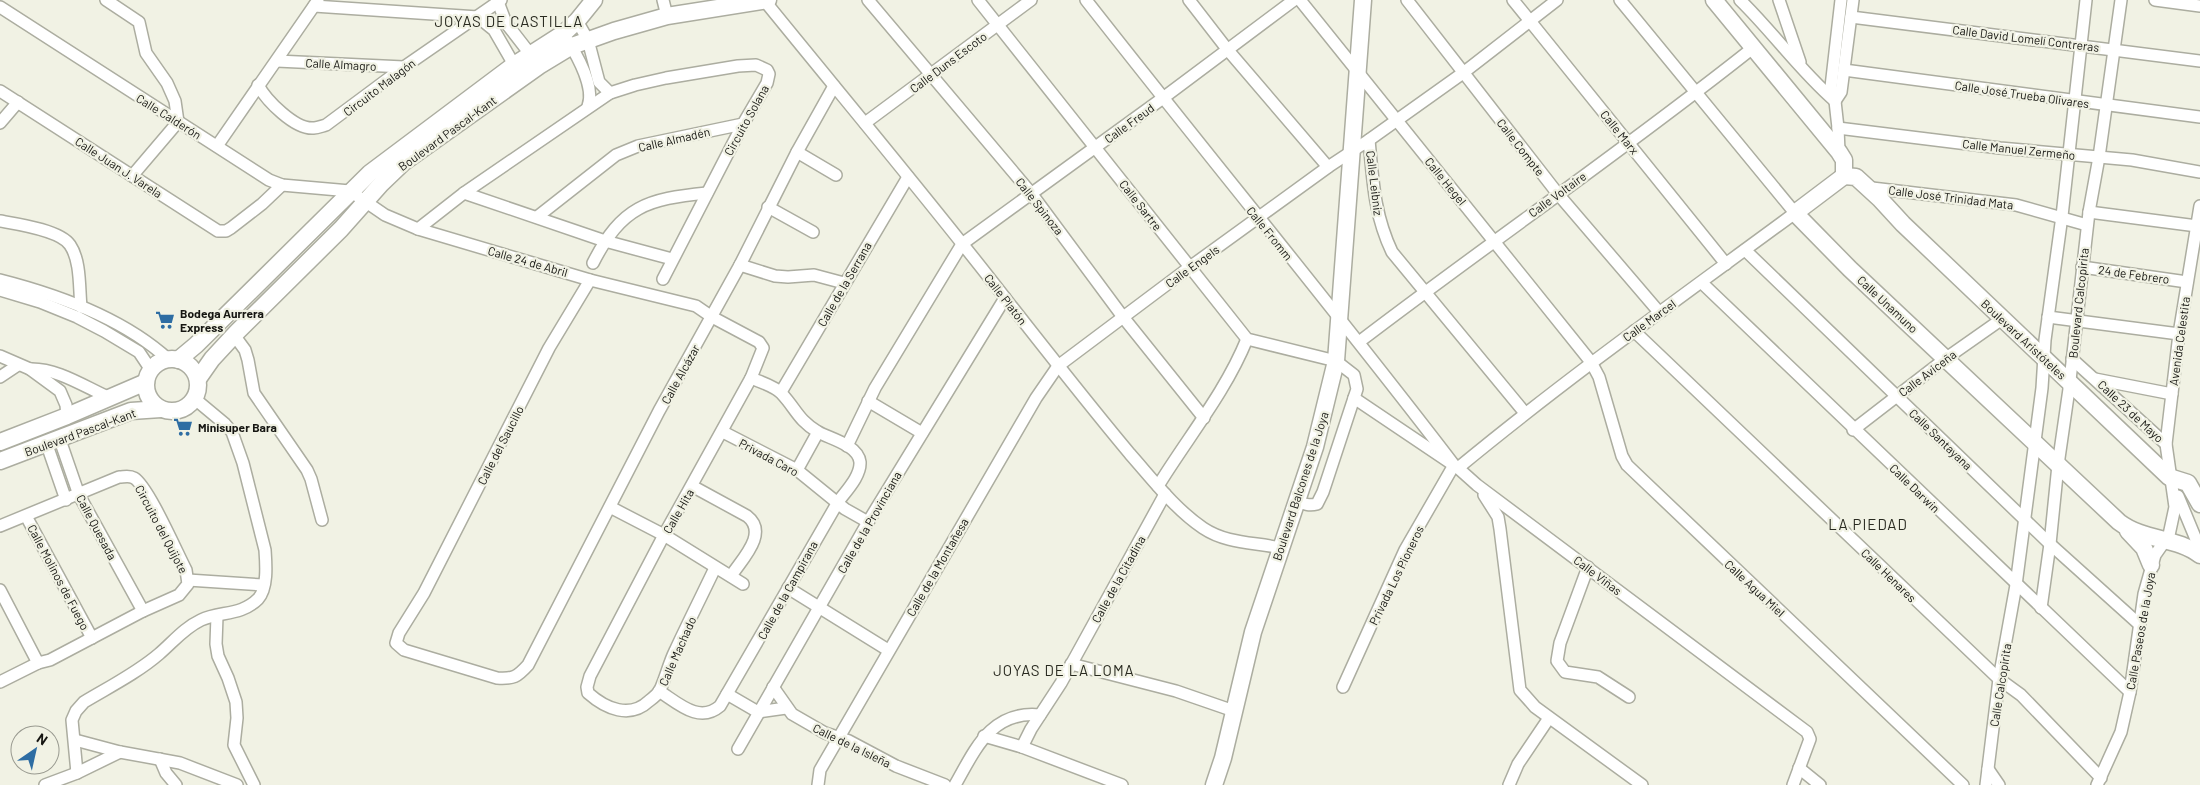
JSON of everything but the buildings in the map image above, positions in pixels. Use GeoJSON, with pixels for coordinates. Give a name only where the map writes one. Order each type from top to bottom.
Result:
{"type":"FeatureCollection","features":[{"type":"Feature","properties":{"kind":"street"},"geometry":{"type":"LineString","coordinates":[[106,0],[139,22],[146,52],[168,83],[175,101],[178,122],[132,176]]}},
{"type":"Feature","properties":{"kind":"street","name":"Boulevard Pascal-Kant"},"geometry":{"type":"LineString","coordinates":[[173,359],[196,345],[350,192],[395,153],[568,40],[578,21],[594,0]]}},
{"type":"Feature","properties":{"kind":"street","name":"Calle Spinoza"},"geometry":{"type":"LineString","coordinates":[[868,0],[930,76],[1031,193],[1123,317],[1204,418]]}},
{"type":"Feature","properties":{"kind":"street","name":"Calle Sartre"},"geometry":{"type":"LineString","coordinates":[[978,0],[1247,339]]}},
{"type":"Feature","properties":{"kind":"street","name":"Calle Duns Escoto"},"geometry":{"type":"LineString","coordinates":[[865,123],[1031,0]]}},
{"type":"Feature","properties":{"kind":"street","name":"Calle Fromm"},"geometry":{"type":"LineString","coordinates":[[1086,0],[1258,218],[1359,342],[1456,467]]}},
{"type":"Feature","properties":{"kind":"street"},"geometry":{"type":"LineString","coordinates":[[1189,0],[1227,49],[1328,167]]}},
{"type":"Feature","properties":{"kind":"street","name":"Calle Freud"},"geometry":{"type":"LineString","coordinates":[[962,244],[1294,0]]}},
{"type":"Feature","properties":{"kind":"street","name":"Calle Hegel"},"geometry":{"type":"LineString","coordinates":[[1300,0],[1591,362]]}},
{"type":"Feature","properties":{"kind":"street","name":"Boulevard Balcones de la Joya"},"geometry":{"type":"LineString","coordinates":[[1214,785],[1253,632],[1315,447],[1336,361],[1356,72],[1363,0]]}},
{"type":"Feature","properties":{"kind":"street","name":"Calle Compte"},"geometry":{"type":"LineString","coordinates":[[1407,0],[1558,194],[1660,312]]}},
{"type":"Feature","properties":{"kind":"street","name":"Calle Marx"},"geometry":{"type":"LineString","coordinates":[[1513,0],[1726,264]]}},
{"type":"Feature","properties":{"kind":"street"},"geometry":{"type":"LineString","coordinates":[[1369,140],[1463,73],[1557,0]]}},
{"type":"Feature","properties":{"kind":"street","name":"Calle Unamuno"},"geometry":{"type":"LineString","coordinates":[[1620,0],[1795,213],[1850,269],[2035,444],[2126,527],[2140,534],[2188,547],[2200,555]]}},
{"type":"Feature","properties":{"kind":"street","name":"Boulevard Aristóteles"},"geometry":{"type":"LineString","coordinates":[[1714,0],[1839,152],[1903,224],[2169,477],[2200,549]]}},
{"type":"Feature","properties":{"kind":"street"},"geometry":{"type":"LineString","coordinates":[[1740,0],[1800,64],[1816,85],[1836,101]]}},
{"type":"Feature","properties":{"kind":"street"},"geometry":{"type":"LineString","coordinates":[[1779,0],[1800,64]]}},
{"type":"Feature","properties":{"kind":"street"},"geometry":{"type":"LineString","coordinates":[[1839,152],[1836,101],[1832,87],[1842,0]]}},
{"type":"Feature","properties":{"kind":"street"},"geometry":{"type":"LineString","coordinates":[[1836,101],[1841,92],[1853,0]]}},
{"type":"Feature","properties":{"kind":"street"},"geometry":{"type":"LineString","coordinates":[[2016,585],[2035,444],[2048,317],[2062,216],[2086,0]]}},
{"type":"Feature","properties":{"kind":"street","name":"Boulevard Calcopirita"},"geometry":{"type":"LineString","coordinates":[[2041,608],[2070,382],[2087,225],[2099,157],[2121,0]]}},
{"type":"Feature","properties":{"kind":"street"},"geometry":{"type":"LineString","coordinates":[[2155,0],[2200,6]]}},
{"type":"Feature","properties":{"kind":"street"},"geometry":{"type":"LineString","coordinates":[[500,1],[506,23],[535,60]]}},
{"type":"Feature","properties":{"kind":"street","name":"Circuito Malagón"},"geometry":{"type":"LineString","coordinates":[[258,85],[264,97],[270,103],[292,120],[304,127],[313,129],[335,120],[404,67],[500,1]]}},
{"type":"Feature","properties":{"kind":"street","name":"Boulevard Pascal-Kant"},"geometry":{"type":"LineString","coordinates":[[568,40],[588,40],[665,8],[766,1]]}},
{"type":"Feature","properties":{"kind":"street","name":"Calle Platón"},"geometry":{"type":"LineString","coordinates":[[766,1],[1058,366],[1162,490],[1203,528],[1221,538],[1233,542],[1258,542],[1281,548]]}},
{"type":"Feature","properties":{"kind":"street"},"geometry":{"type":"LineString","coordinates":[[217,146],[258,85],[278,61],[316,3],[478,17],[494,30],[518,72]]}},
{"type":"Feature","properties":{"kind":"street","name":"Calle Calderón"},"geometry":{"type":"LineString","coordinates":[[0,7],[256,173],[282,185],[350,192]]}},
{"type":"Feature","properties":{"kind":"street","name":"Calle David Lomelí Contreras"},"geometry":{"type":"LineString","coordinates":[[1851,17],[2200,61]]}},
{"type":"Feature","properties":{"kind":"street"},"geometry":{"type":"LineString","coordinates":[[578,21],[588,40],[600,82],[610,93]]}},
{"type":"Feature","properties":{"kind":"street"},"geometry":{"type":"LineString","coordinates":[[568,40],[590,89],[591,98],[588,106]]}},
{"type":"Feature","properties":{"kind":"street","name":"Calle Voltaire"},"geometry":{"type":"LineString","coordinates":[[1359,342],[1494,240],[1696,93],[1754,47]]}},
{"type":"Feature","properties":{"kind":"street","name":"Calle Almagro"},"geometry":{"type":"LineString","coordinates":[[278,61],[404,67]]}},
{"type":"Feature","properties":{"kind":"street","name":"Circuito Solana"},"geometry":{"type":"LineString","coordinates":[[418,228],[464,193],[588,106],[610,93],[666,78],[738,66],[756,66],[767,70],[769,78],[707,193],[684,241],[672,259],[664,280]]}},
{"type":"Feature","properties":{"kind":"street","name":"Calle José Trueba Olivares"},"geometry":{"type":"LineString","coordinates":[[1844,70],[2200,118]]}},
{"type":"Feature","properties":{"kind":"street","name":"Boulevard Pascal-Kant"},"geometry":{"type":"LineString","coordinates":[[198,379],[212,359],[234,335],[341,229],[381,184],[404,162],[518,72]]}},
{"type":"Feature","properties":{"kind":"street","name":"Calle Alcázar"},"geometry":{"type":"LineString","coordinates":[[528,665],[659,411],[740,265],[797,152],[834,86]]}},
{"type":"Feature","properties":{"kind":"street","name":"Calle Juan J. Varela"},"geometry":{"type":"LineString","coordinates":[[0,91],[218,231],[226,231],[262,204],[282,185]]}},
{"type":"Feature","properties":{"kind":"street"},"geometry":{"type":"LineString","coordinates":[[0,123],[18,102]]}},
{"type":"Feature","properties":{"kind":"street","name":"Calle Almadén"},"geometry":{"type":"LineString","coordinates":[[537,217],[616,156],[638,146],[743,124]]}},
{"type":"Feature","properties":{"kind":"street","name":"Calle Manuel Zermeño"},"geometry":{"type":"LineString","coordinates":[[1838,128],[2000,148],[2132,160],[2200,172]]}},
{"type":"Feature","properties":{"kind":"street","name":"Calle Leibniz"},"geometry":{"type":"LineString","coordinates":[[1328,167],[1369,140],[1376,206],[1382,231],[1392,252],[1525,413]]}},
{"type":"Feature","properties":{"kind":"street"},"geometry":{"type":"LineString","coordinates":[[797,152],[836,175]]}},
{"type":"Feature","properties":{"kind":"street","name":"Boulevard Aristóteles"},"geometry":{"type":"LineString","coordinates":[[1839,152],[1844,160],[1844,176],[1853,176],[1876,193]]}},
{"type":"Feature","properties":{"kind":"street","name":"Calle Engels"},"geometry":{"type":"LineString","coordinates":[[1058,366],[1328,167]]}},
{"type":"Feature","properties":{"kind":"street","name":"Calle Marcel"},"geometry":{"type":"LineString","coordinates":[[1456,467],[1591,362],[1702,283],[1844,176]]}},
{"type":"Feature","properties":{"kind":"street","name":"Calle de la Serrana"},"geometry":{"type":"LineString","coordinates":[[781,392],[908,177]]}},
{"type":"Feature","properties":{"kind":"street","name":"Calle 24 de Abril"},"geometry":{"type":"LineString","coordinates":[[350,192],[384,215],[418,228],[590,280],[696,306],[712,317]]}},
{"type":"Feature","properties":{"kind":"street"},"geometry":{"type":"LineString","coordinates":[[464,193],[605,241],[672,259]]}},
{"type":"Feature","properties":{"kind":"street"},"geometry":{"type":"LineString","coordinates":[[594,263],[605,241],[622,221],[638,209],[667,197],[707,193]]}},
{"type":"Feature","properties":{"kind":"street","name":"Calle José Trinidad Mata"},"geometry":{"type":"LineString","coordinates":[[1876,193],[1989,200],[2062,216],[2087,225]]}},
{"type":"Feature","properties":{"kind":"street","name":"Avenida Celestita"},"geometry":{"type":"LineString","coordinates":[[2169,477],[2166,444],[2179,334],[2200,206]]}},
{"type":"Feature","properties":{"kind":"street"},"geometry":{"type":"LineString","coordinates":[[768,208],[813,232]]}},
{"type":"Feature","properties":{"kind":"street"},"geometry":{"type":"LineString","coordinates":[[2089,212],[2197,226]]}},
{"type":"Feature","properties":{"kind":"street"},"geometry":{"type":"LineString","coordinates":[[0,221],[51,233],[65,240],[73,252],[77,265],[81,306]]}},
{"type":"Feature","properties":{"kind":"street"},"geometry":{"type":"LineString","coordinates":[[751,378],[781,392],[798,417],[818,432],[847,446],[868,401],[962,244]]}},
{"type":"Feature","properties":{"kind":"street","name":"Calle Santayana"},"geometry":{"type":"LineString","coordinates":[[1745,250],[2050,544],[2140,625]]}},
{"type":"Feature","properties":{"kind":"street"},"geometry":{"type":"LineString","coordinates":[[740,265],[775,276],[814,276],[844,283]]}},
{"type":"Feature","properties":{"kind":"street","name":"24 de Febrero"},"geometry":{"type":"LineString","coordinates":[[2082,267],[2187,282]]}},
{"type":"Feature","properties":{"kind":"street"},"geometry":{"type":"LineString","coordinates":[[0,280],[81,306],[148,342],[173,359],[187,364],[194,370],[198,379],[198,390],[195,399],[189,406],[180,411],[171,412],[161,409],[152,403],[147,393],[148,376],[139,352],[76,317],[40,302],[0,290]]}},
{"type":"Feature","properties":{"kind":"street","name":"Calle del Saucillo"},"geometry":{"type":"LineString","coordinates":[[528,665],[520,674],[512,679],[497,678],[404,650],[396,643],[481,483],[548,348],[590,280]]}},
{"type":"Feature","properties":{"kind":"street","name":"Calle Darwin"},"geometry":{"type":"LineString","coordinates":[[1702,283],[1853,430],[2130,692]]}},
{"type":"Feature","properties":{"kind":"street","name":"Calle de la Provinciana"},"geometry":{"type":"LineString","coordinates":[[738,749],[868,522],[1005,298]]}},
{"type":"Feature","properties":{"kind":"street","name":"Calle Hita"},"geometry":{"type":"LineString","coordinates":[[619,711],[588,694],[587,686],[590,676],[664,535],[723,432],[751,378],[763,348],[754,338],[712,317]]}},
{"type":"Feature","properties":{"kind":"street"},"geometry":{"type":"LineString","coordinates":[[2048,317],[2179,334]]}},
{"type":"Feature","properties":{"kind":"street","name":"Calle Aviceña"},"geometry":{"type":"LineString","coordinates":[[1853,430],[1945,359],[2002,319]]}},
{"type":"Feature","properties":{"kind":"street","name":"Calle Henares"},"geometry":{"type":"LineString","coordinates":[[1634,331],[1999,679],[2021,696],[2099,781]]}},
{"type":"Feature","properties":{"kind":"street"},"geometry":{"type":"LineString","coordinates":[[234,335],[245,350],[254,394],[312,479],[322,520]]}},
{"type":"Feature","properties":{"kind":"street"},"geometry":{"type":"LineString","coordinates":[[1247,339],[1336,361],[1354,375],[1357,389],[1320,498],[1313,505],[1297,501]]}},
{"type":"Feature","properties":{"kind":"street","name":"Calle de la Citadina"},"geometry":{"type":"LineString","coordinates":[[1022,748],[1040,715],[1054,696],[1162,490],[1237,365],[1247,339]]}},
{"type":"Feature","properties":{"kind":"street"},"geometry":{"type":"LineString","coordinates":[[0,356],[30,369],[60,391],[66,405],[66,416]]}},
{"type":"Feature","properties":{"kind":"street"},"geometry":{"type":"LineString","coordinates":[[148,376],[158,363],[173,359]]}},
{"type":"Feature","properties":{"kind":"street","name":"Calle 23 de Mayo"},"geometry":{"type":"LineString","coordinates":[[2072,359],[2166,444]]}},
{"type":"Feature","properties":{"kind":"street","name":"Calle Agua Miel"},"geometry":{"type":"LineString","coordinates":[[1591,362],[1599,377],[1622,456],[1627,465],[1963,785]]}},
{"type":"Feature","properties":{"kind":"street"},"geometry":{"type":"LineString","coordinates":[[0,377],[18,365]]}},
{"type":"Feature","properties":{"kind":"street","name":"Calle de la Montañesa"},"geometry":{"type":"LineString","coordinates":[[818,785],[820,770],[888,650],[1036,398],[1058,366]]}},
{"type":"Feature","properties":{"kind":"street"},"geometry":{"type":"LineString","coordinates":[[30,369],[42,368],[110,398]]}},
{"type":"Feature","properties":{"kind":"street","name":"Boulevard Pascal-Kant"},"geometry":{"type":"LineString","coordinates":[[0,442],[110,398],[148,376]]}},
{"type":"Feature","properties":{"kind":"street","name":"Calle 23 de Mayo"},"geometry":{"type":"LineString","coordinates":[[2095,379],[2172,394]]}},
{"type":"Feature","properties":{"kind":"street","name":"Calle Viñas"},"geometry":{"type":"LineString","coordinates":[[1354,398],[1456,467],[1477,485],[1807,732],[1810,739],[1793,785]]}},
{"type":"Feature","properties":{"kind":"street"},"geometry":{"type":"LineString","coordinates":[[77,773],[72,720],[76,711],[84,702],[158,655],[187,629],[201,620],[238,611],[249,605],[259,598],[264,585],[265,550],[238,444],[232,432],[225,424],[195,399]]}},
{"type":"Feature","properties":{"kind":"street"},"geometry":{"type":"LineString","coordinates":[[868,401],[922,433]]}},
{"type":"Feature","properties":{"kind":"street","name":"Boulevard Pascal-Kant"},"geometry":{"type":"LineString","coordinates":[[0,461],[131,411],[161,409]]}},
{"type":"Feature","properties":{"kind":"street","name":"Privada Caro"},"geometry":{"type":"LineString","coordinates":[[723,432],[797,470],[845,509],[868,522]]}},
{"type":"Feature","properties":{"kind":"street"},"geometry":{"type":"LineString","coordinates":[[797,470],[818,432]]}},
{"type":"Feature","properties":{"kind":"street","name":"Calle Quesada"},"geometry":{"type":"LineString","coordinates":[[53,442],[79,495],[143,611]]}},
{"type":"Feature","properties":{"kind":"street","name":"Calle Quesada"},"geometry":{"type":"LineString","coordinates":[[53,442],[66,500]]}},
{"type":"Feature","properties":{"kind":"street","name":"Calle de la Campirana"},"geometry":{"type":"LineString","coordinates":[[659,691],[699,714],[716,710],[838,502],[859,470],[860,462],[857,454],[847,446]]}},
{"type":"Feature","properties":{"kind":"street","name":"Privada Los Pioneros"},"geometry":{"type":"LineString","coordinates":[[1343,687],[1405,550],[1456,467]]}},
{"type":"Feature","properties":{"kind":"street","name":"Circuito del Quijote"},"geometry":{"type":"LineString","coordinates":[[0,526],[79,495],[118,477],[129,476],[135,478],[146,492],[178,554],[188,580],[187,588],[179,595],[143,611],[50,660],[38,663],[0,682]]}},
{"type":"Feature","properties":{"kind":"street","name":"Boulevard Aristóteles"},"geometry":{"type":"LineString","coordinates":[[2169,477],[2188,483],[2200,504]]}},
{"type":"Feature","properties":{"kind":"street","name":"Calle Paseos de la Joya"},"geometry":{"type":"LineString","coordinates":[[2099,781],[2121,732],[2130,692],[2151,565],[2155,555],[2169,535],[2175,507],[2169,477]]}},
{"type":"Feature","properties":{"kind":"street"},"geometry":{"type":"LineString","coordinates":[[1477,485],[1498,517],[1518,682],[1524,696],[1549,718],[1642,785]]}},
{"type":"Feature","properties":{"kind":"street"},"geometry":{"type":"LineString","coordinates":[[692,486],[754,522],[756,537],[731,576]]}},
{"type":"Feature","properties":{"kind":"street"},"geometry":{"type":"LineString","coordinates":[[610,507],[664,535],[743,584]]}},
{"type":"Feature","properties":{"kind":"street","name":"Calle Molinos de Fuego"},"geometry":{"type":"LineString","coordinates":[[26,516],[92,638]]}},
{"type":"Feature","properties":{"kind":"street"},"geometry":{"type":"LineString","coordinates":[[2126,527],[2134,540],[2144,548],[2151,565]]}},
{"type":"Feature","properties":{"kind":"street"},"geometry":{"type":"LineString","coordinates":[[1588,567],[1560,643],[1557,661],[1565,672],[1598,677],[1628,697]]}},
{"type":"Feature","properties":{"kind":"street","name":"Calle Machado"},"geometry":{"type":"LineString","coordinates":[[619,711],[631,711],[642,708],[659,691],[672,656],[715,568]]}},
{"type":"Feature","properties":{"kind":"street"},"geometry":{"type":"LineString","coordinates":[[188,580],[264,585]]}},
{"type":"Feature","properties":{"kind":"street","name":"Calle Calcopirita"},"geometry":{"type":"LineString","coordinates":[[1986,785],[1999,679],[2016,585]]}},
{"type":"Feature","properties":{"kind":"street"},"geometry":{"type":"LineString","coordinates":[[788,588],[888,650]]}},
{"type":"Feature","properties":{"kind":"street"},"geometry":{"type":"LineString","coordinates":[[0,590],[38,663]]}},
{"type":"Feature","properties":{"kind":"street"},"geometry":{"type":"LineString","coordinates":[[217,616],[216,644],[218,656],[236,702],[238,718],[234,746],[254,785]]}},
{"type":"Feature","properties":{"kind":"street"},"geometry":{"type":"LineString","coordinates":[[1071,664],[1176,691],[1234,711]]}},
{"type":"Feature","properties":{"kind":"street","name":"Calle de la Isleña"},"geometry":{"type":"LineString","coordinates":[[773,687],[792,714],[825,734],[839,738],[896,766],[945,785]]}},
{"type":"Feature","properties":{"kind":"street"},"geometry":{"type":"LineString","coordinates":[[727,694],[758,712],[786,708]]}},
{"type":"Feature","properties":{"kind":"street"},"geometry":{"type":"LineString","coordinates":[[955,785],[984,736],[1002,722],[1026,715],[1040,715]]}},
{"type":"Feature","properties":{"kind":"street"},"geometry":{"type":"LineString","coordinates":[[1509,785],[1518,764],[1549,718]]}},
{"type":"Feature","properties":{"kind":"street"},"geometry":{"type":"LineString","coordinates":[[984,736],[1122,785]]}},
{"type":"Feature","properties":{"kind":"street"},"geometry":{"type":"LineString","coordinates":[[75,740],[120,752],[187,765],[237,785]]}},
{"type":"Feature","properties":{"kind":"street"},"geometry":{"type":"LineString","coordinates":[[45,785],[61,782],[120,752]]}},
{"type":"Feature","properties":{"kind":"street"},"geometry":{"type":"LineString","coordinates":[[160,759],[166,774],[176,785]]}},
{"type":"Feature","properties":{"kind":"street"},"geometry":{"type":"LineString","coordinates":[[1799,768],[1820,785]]}},
{"type":"Feature","properties":{"kind":"street"},"geometry":{"type":"LineString","coordinates":[[1988,769],[1999,785]]}},
{"type":"Feature","properties":{"kind":"place","name":"Bodega Aurrera Express"},"geometry":{"type":"Point","coordinates":[165,320]}},
{"type":"Feature","properties":{"kind":"place","name":"Minisuper Bara"},"geometry":{"type":"Point","coordinates":[183,427]}},
{"type":"Feature","properties":{"kind":"district","name":"JOYAS DE CASTILLA"},"geometry":{"type":"Point","coordinates":[509,21]}},
{"type":"Feature","properties":{"kind":"district","name":"LA PIEDAD"},"geometry":{"type":"Point","coordinates":[1868,524]}},
{"type":"Feature","properties":{"kind":"district","name":"JOYAS DE LA LOMA"},"geometry":{"type":"Point","coordinates":[1064,670]}}]}
